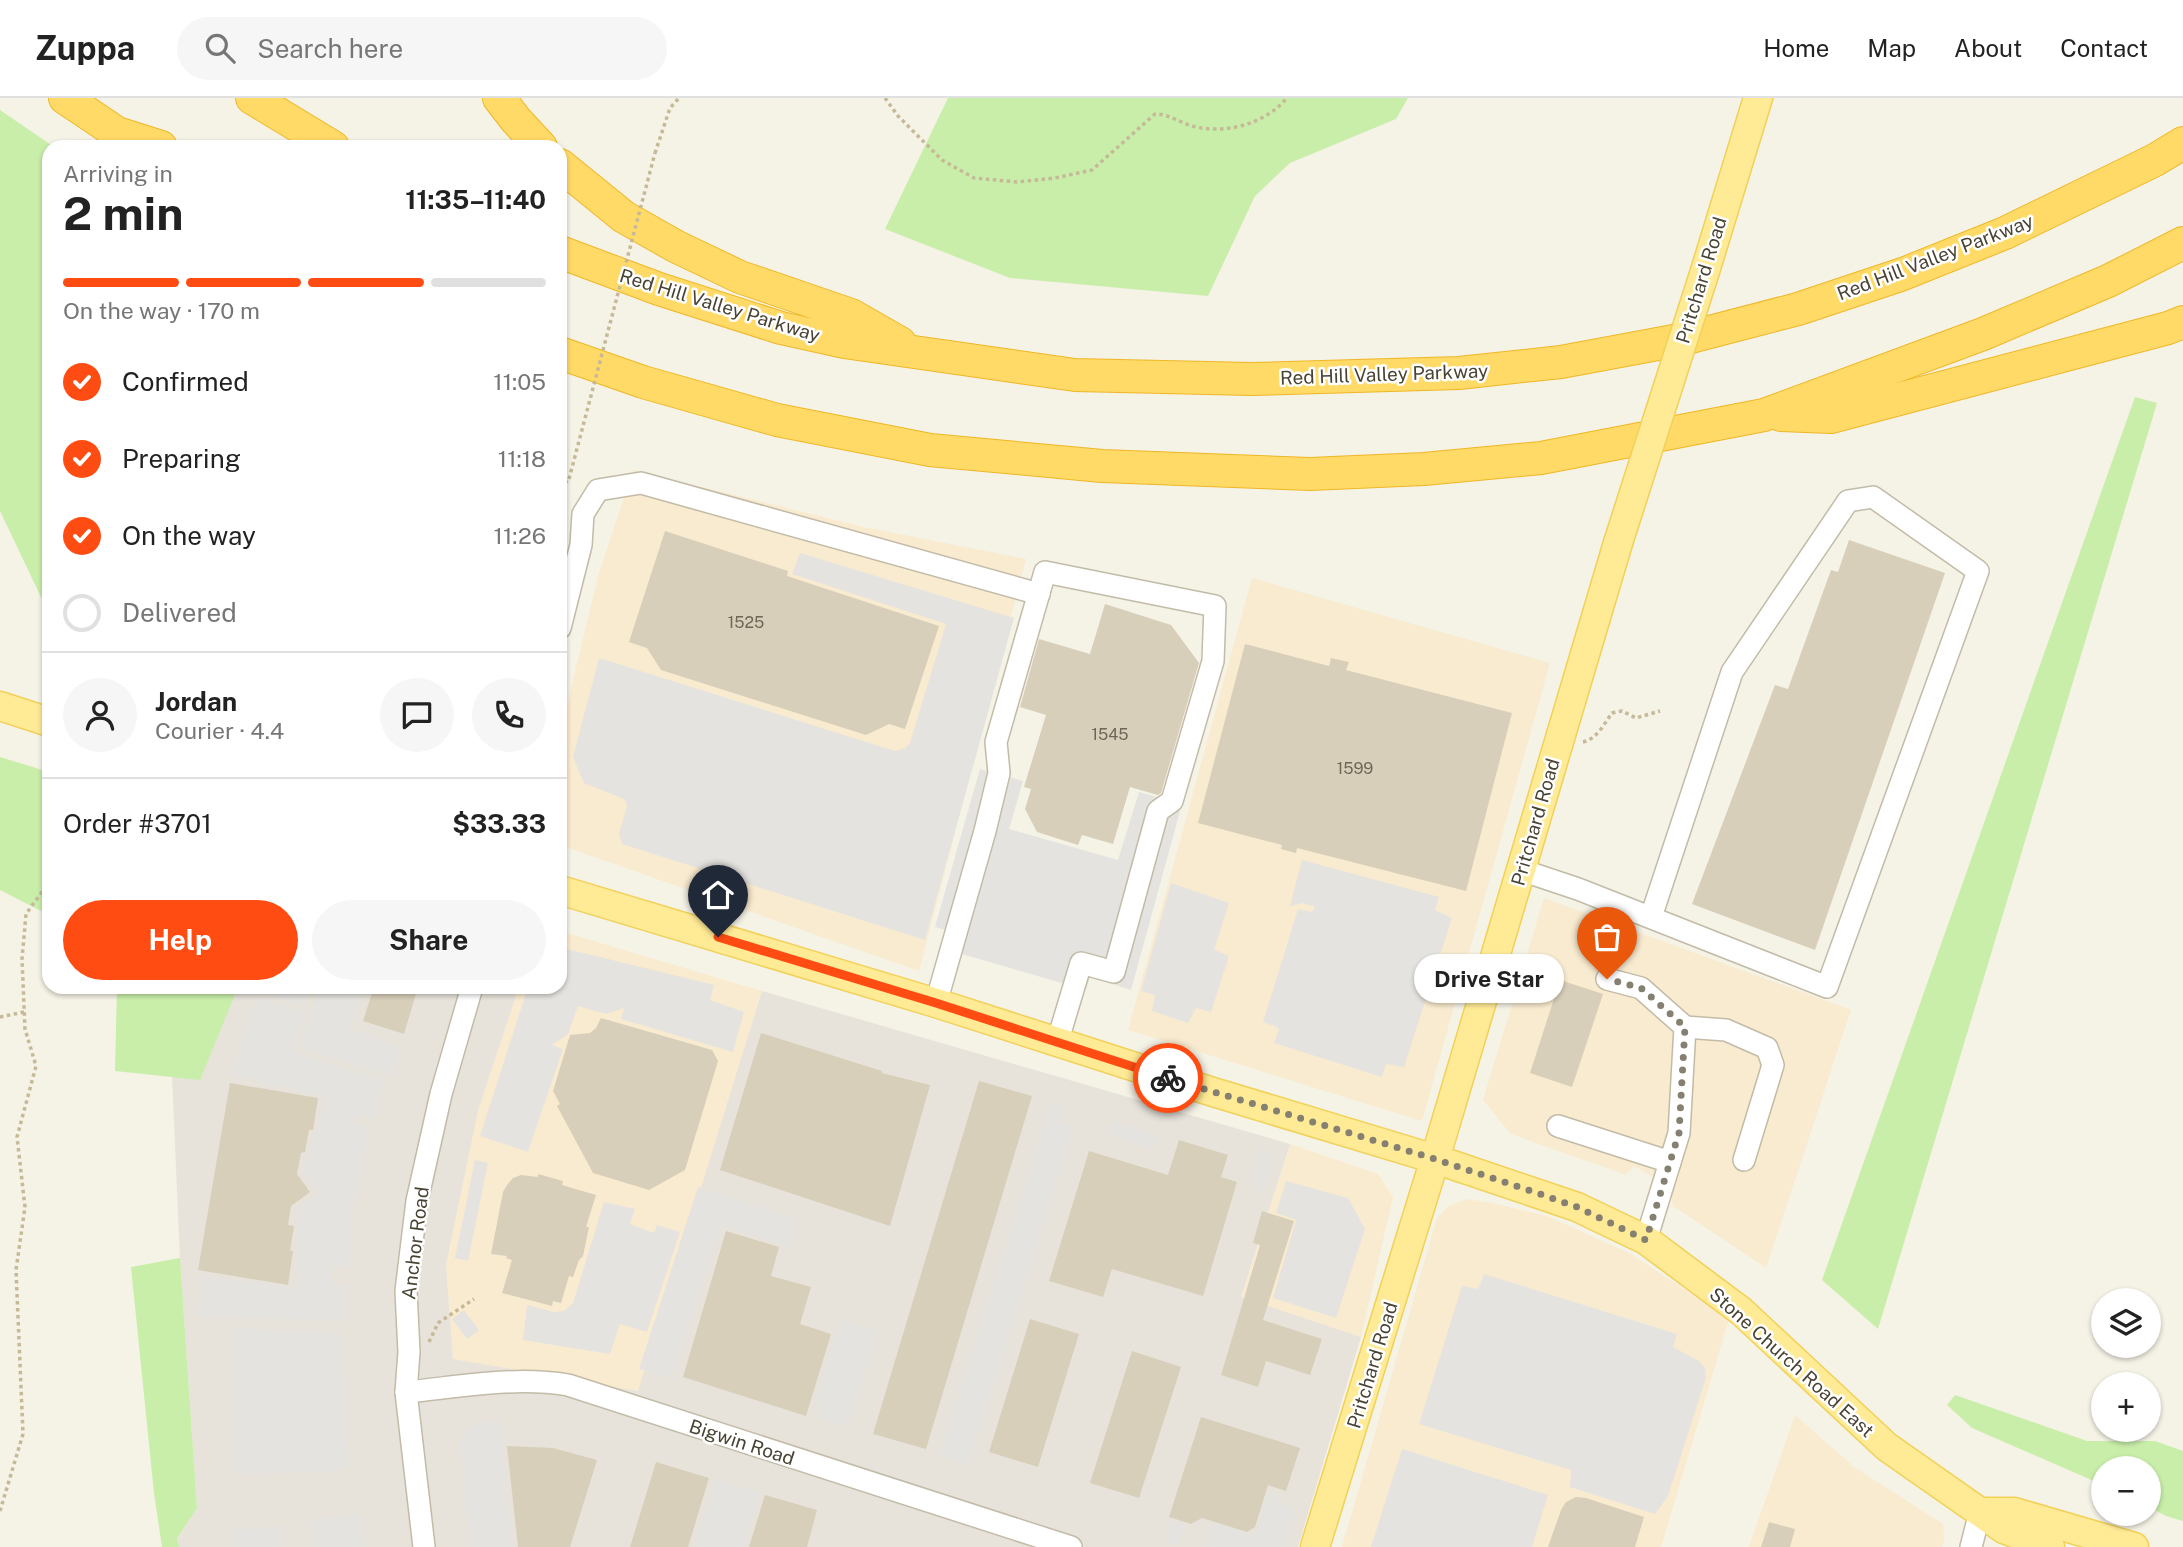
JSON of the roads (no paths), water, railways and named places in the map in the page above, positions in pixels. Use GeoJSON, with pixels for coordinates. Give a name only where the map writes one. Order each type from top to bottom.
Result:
{"type":"FeatureCollection","features":[{"type":"Feature","properties":{"kind":"highway"},"geometry":{"type":"LineString","coordinates":[[65,98],[117,133],[140,140]]}},
{"type":"Feature","properties":{"kind":"highway"},"geometry":{"type":"LineString","coordinates":[[100,98],[153,140]]}},
{"type":"Feature","properties":{"kind":"highway"},"geometry":{"type":"LineString","coordinates":[[252,98],[321,140]]}},
{"type":"Feature","properties":{"kind":"highway"},"geometry":{"type":"LineString","coordinates":[[499,98],[535,140]]}},
{"type":"Feature","properties":{"kind":"highway","name":"Red Hill Valley Parkway"},"geometry":{"type":"LineString","coordinates":[[567,255],[659,289],[781,328],[844,342],[1076,375],[1239,379],[1459,373],[1561,362],[1679,340],[1785,313],[1903,274],[2005,233],[2155,160],[2183,143]]}},
{"type":"Feature","properties":{"kind":"highway"},"geometry":{"type":"LineString","coordinates":[[567,171],[624,217],[677,247],[740,277],[851,315],[916,353]]}},
{"type":"Feature","properties":{"kind":"highway"},"geometry":{"type":"LineString","coordinates":[[567,355],[643,382],[777,420],[930,450],[1102,466],[1310,474],[1424,469],[1541,458],[1764,415],[1983,334],[2108,281],[2183,243]]}},
{"type":"Feature","properties":{"kind":"highway"},"geometry":{"type":"LineString","coordinates":[[1764,415],[1831,417],[2178,325]]}},
{"type":"Feature","properties":{"kind":"main road","name":"Pritchard Road"},"geometry":{"type":"LineString","coordinates":[[1315,1547],[1435,1159],[1618,543],[1758,98]]}},
{"type":"Feature","properties":{"kind":"main road"},"geometry":{"type":"LineString","coordinates":[[0,706],[42,720]]}},
{"type":"Feature","properties":{"kind":"main road","name":"Stone Church Road East"},"geometry":{"type":"LineString","coordinates":[[567,892],[936,1003],[1435,1159],[1577,1207],[1646,1240],[1741,1311],[1887,1447],[2004,1529],[2050,1547]]}},
{"type":"Feature","properties":{"kind":"main road"},"geometry":{"type":"LineString","coordinates":[[1980,1512],[2014,1512],[2134,1547]]}},
{"type":"Feature","properties":{"kind":"street"},"geometry":{"type":"LineString","coordinates":[[567,600],[581,545],[583,514],[598,490],[641,483],[1039,594]]}},
{"type":"Feature","properties":{"kind":"street"},"geometry":{"type":"LineString","coordinates":[[1521,870],[1651,917],[1827,987],[1978,571],[1873,497],[1848,501],[1732,672],[1651,917]]}},
{"type":"Feature","properties":{"kind":"street"},"geometry":{"type":"LineString","coordinates":[[936,1003],[999,773],[996,742],[1045,572],[1214,606],[1213,661],[1172,801],[1157,811],[1114,972],[1081,963],[1057,1043]]}},
{"type":"Feature","properties":{"kind":"street"},"geometry":{"type":"LineString","coordinates":[[1607,979],[1641,988],[1685,1027],[1726,1030],[1768,1048],[1773,1065],[1744,1160]]}},
{"type":"Feature","properties":{"kind":"street","name":"Anchor Road"},"geometry":{"type":"LineString","coordinates":[[424,1547],[406,1392],[409,1352],[406,1291],[418,1201],[440,1094],[470,994]]}},
{"type":"Feature","properties":{"kind":"street"},"geometry":{"type":"LineString","coordinates":[[1646,1240],[1679,1133],[1685,1027]]}},
{"type":"Feature","properties":{"kind":"street"},"geometry":{"type":"LineString","coordinates":[[1558,1126],[1670,1163]]}},
{"type":"Feature","properties":{"kind":"street","name":"Bigwin Road"},"geometry":{"type":"LineString","coordinates":[[406,1392],[525,1381],[568,1385],[1071,1547]]}},
{"type":"Feature","properties":{"kind":"street"},"geometry":{"type":"LineString","coordinates":[[1971,1547],[1980,1512]]}},
{"type":"Feature","properties":{"kind":"place","name":"Drive Star"},"geometry":{"type":"Point","coordinates":[1607,979]}}]}
